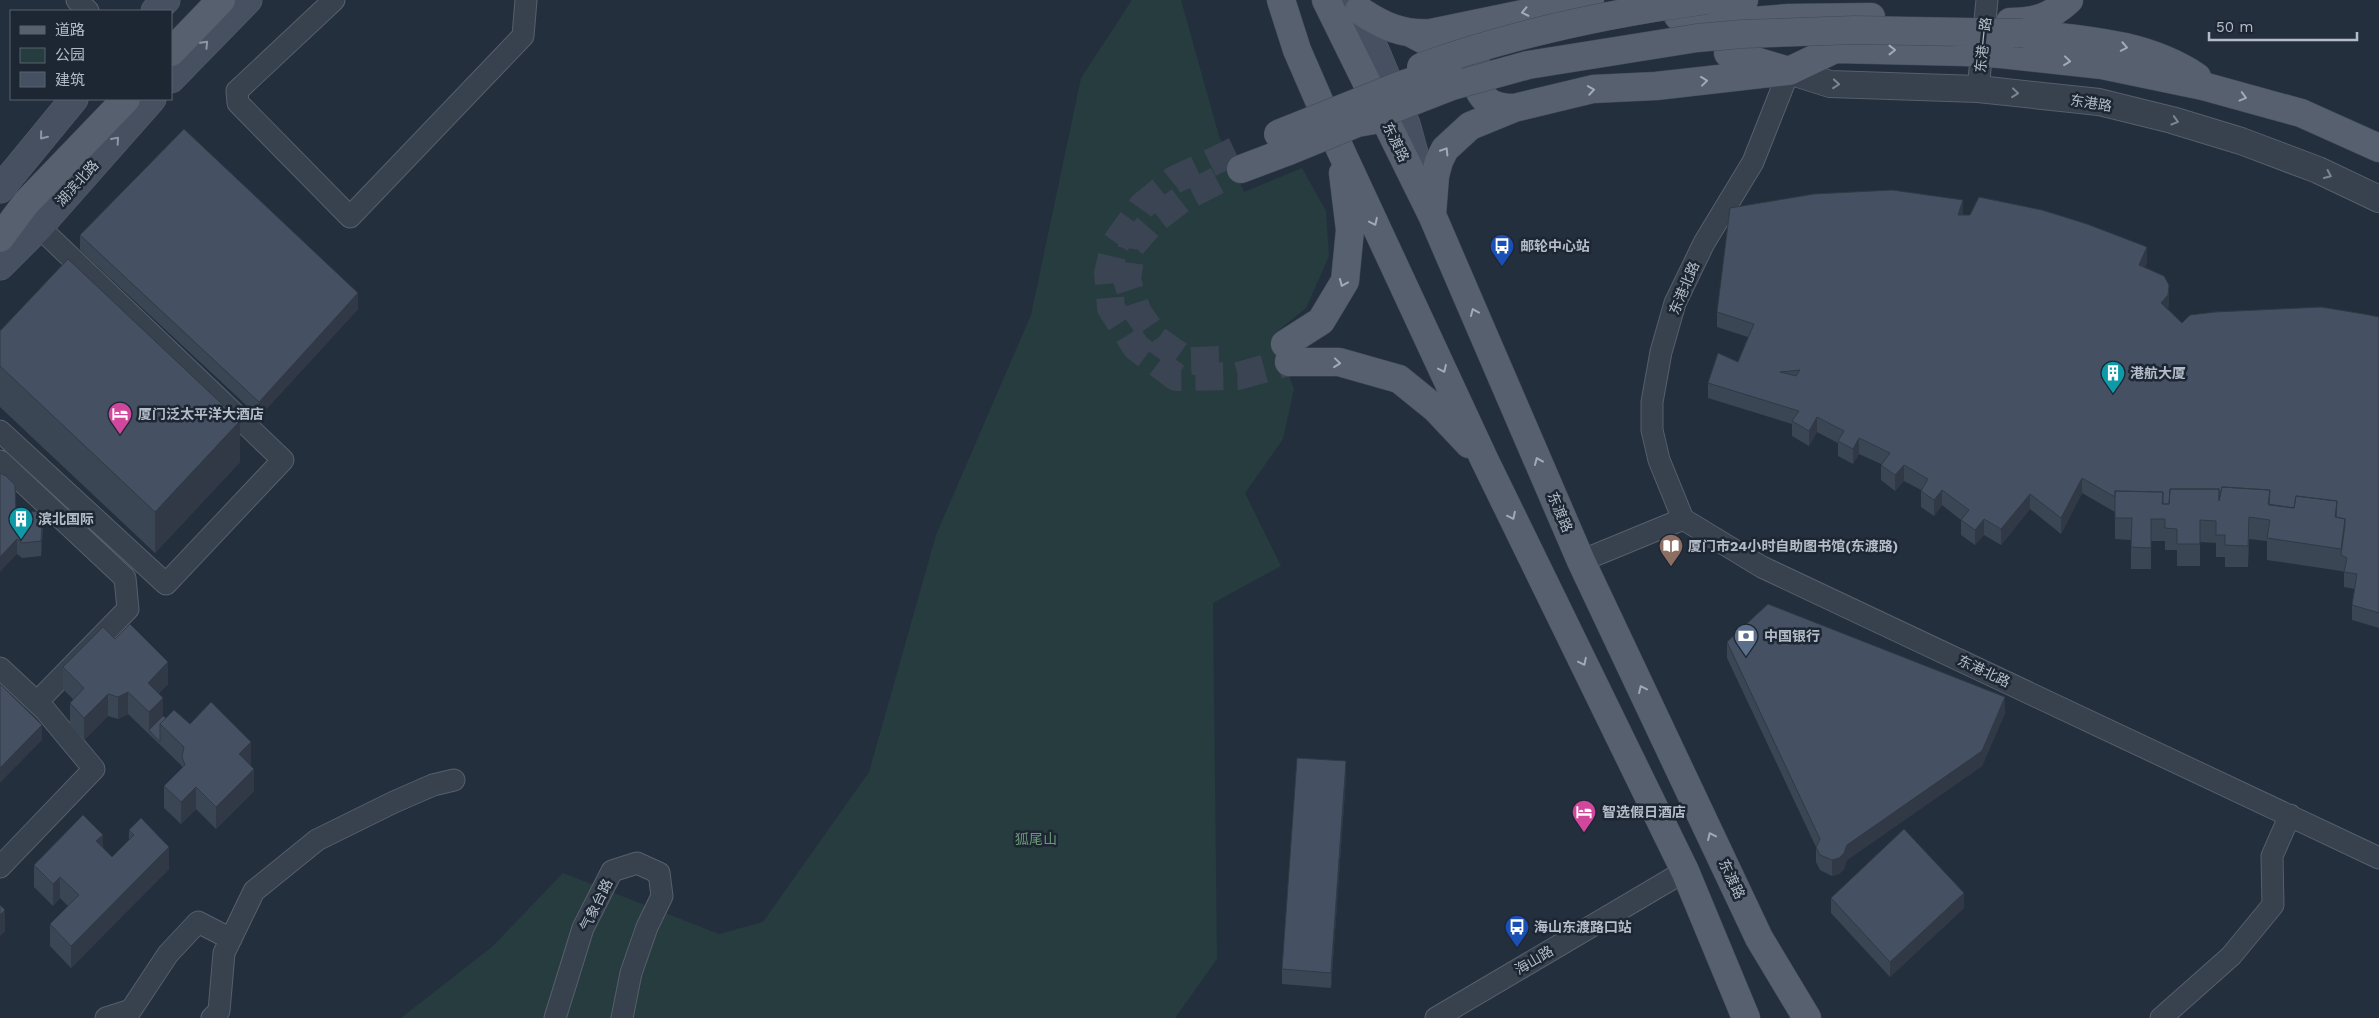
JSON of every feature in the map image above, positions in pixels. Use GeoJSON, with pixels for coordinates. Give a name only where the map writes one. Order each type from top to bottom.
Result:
{"type":"FeatureCollection","features":[{"type":"Feature","properties":{"kind":"main road"},"geometry":{"type":"LineString","coordinates":[[156,10],[166,0]]}},
{"type":"Feature","properties":{"kind":"main road"},"geometry":{"type":"LineString","coordinates":[[172,34],[205,0]]}},
{"type":"Feature","properties":{"kind":"main road"},"geometry":{"type":"LineString","coordinates":[[172,51],[221,0]]}},
{"type":"Feature","properties":{"kind":"main road"},"geometry":{"type":"LineString","coordinates":[[172,78],[248,0]]}},
{"type":"Feature","properties":{"kind":"main road"},"geometry":{"type":"LineString","coordinates":[[1271,0],[1297,50],[1340,149],[1485,461],[1685,871],[1746,1018]]}},
{"type":"Feature","properties":{"kind":"main road"},"geometry":{"type":"LineString","coordinates":[[1281,0],[1297,50]]}},
{"type":"Feature","properties":{"kind":"main road","name":"东渡路"},"geometry":{"type":"LineString","coordinates":[[1326,0],[1432,215],[1581,561],[1760,938],[1807,1018]]}},
{"type":"Feature","properties":{"kind":"main road"},"geometry":{"type":"LineString","coordinates":[[1350,3],[1394,30],[1413,34],[1431,33],[1590,0]]}},
{"type":"Feature","properties":{"kind":"main road"},"geometry":{"type":"LineString","coordinates":[[1282,143],[1373,85],[1468,49],[1566,24],[1638,9],[1708,0]]}},
{"type":"Feature","properties":{"kind":"main road"},"geometry":{"type":"LineString","coordinates":[[1413,34],[1446,51],[1466,56],[1484,54],[1612,27],[1724,9],[1744,0]]}},
{"type":"Feature","properties":{"kind":"main road"},"geometry":{"type":"LineString","coordinates":[[1238,160],[1282,143],[1401,84],[1450,70],[1568,45],[1651,31],[1789,18],[2004,18],[2028,22],[2044,18],[2056,12],[2069,0]]}},
{"type":"Feature","properties":{"kind":"main road"},"geometry":{"type":"LineString","coordinates":[[1350,3],[1406,124],[1432,215]]}},
{"type":"Feature","properties":{"kind":"main road"},"geometry":{"type":"LineString","coordinates":[[1357,123],[1452,86],[1528,65],[1687,40],[1742,34],[1855,30],[2004,18],[2143,51],[2179,65],[2215,89]]}},
{"type":"Feature","properties":{"kind":"main road"},"geometry":{"type":"LineString","coordinates":[[1432,215],[1436,176],[1446,149],[1457,136],[1470,126],[1514,108],[1593,89],[1656,86],[1789,71],[1835,49],[2001,54],[2102,65],[2215,89],[2300,113],[2379,148]]}},
{"type":"Feature","properties":{"kind":"main road"},"geometry":{"type":"LineString","coordinates":[[1282,143],[1357,123],[1460,102],[1569,72],[1647,60],[1728,53],[1789,71]]}},
{"type":"Feature","properties":{"kind":"main road"},"geometry":{"type":"LineString","coordinates":[[1484,54],[1474,59],[1470,69],[1480,92],[1488,103],[1499,108],[1514,108]]}},
{"type":"Feature","properties":{"kind":"main road"},"geometry":{"type":"LineString","coordinates":[[0,238],[11,199],[73,100]]}},
{"type":"Feature","properties":{"kind":"main road"},"geometry":{"type":"LineString","coordinates":[[11,199],[108,100]]}},
{"type":"Feature","properties":{"kind":"main road"},"geometry":{"type":"LineString","coordinates":[[11,199],[125,100]]}},
{"type":"Feature","properties":{"kind":"main road","name":"湖滨北路"},"geometry":{"type":"LineString","coordinates":[[0,266],[39,227],[151,100]]}},
{"type":"Feature","properties":{"kind":"main road"},"geometry":{"type":"LineString","coordinates":[[1340,149],[1350,230],[1345,282],[1321,322],[1287,353],[1339,362],[1399,379],[1436,409],[1485,461]]}},
{"type":"Feature","properties":{"kind":"main road"},"geometry":{"type":"LineString","coordinates":[[1760,938],[1790,1018]]}},
{"type":"Feature","properties":{"kind":"street"},"geometry":{"type":"LineString","coordinates":[[77,0],[87,10]]}},
{"type":"Feature","properties":{"kind":"street"},"geometry":{"type":"LineString","coordinates":[[334,0],[237,91],[238,103],[350,217],[523,36],[526,0]]}},
{"type":"Feature","properties":{"kind":"street","name":"东港一路"},"geometry":{"type":"LineString","coordinates":[[1978,89],[2004,18]]}},
{"type":"Feature","properties":{"kind":"street","name":"东港路"},"geometry":{"type":"LineString","coordinates":[[1789,71],[1830,84],[1978,89],[2099,102],[2172,120],[2241,141],[2318,170],[2379,199]]}},
{"type":"Feature","properties":{"kind":"street","name":"东港北路"},"geometry":{"type":"LineString","coordinates":[[1789,71],[1753,162],[1704,243],[1675,303],[1661,352],[1652,402],[1652,430],[1659,460],[1683,519],[1762,567],[2379,858]]}},
{"type":"Feature","properties":{"kind":"street"},"geometry":{"type":"LineString","coordinates":[[0,431],[166,584],[282,460],[39,227]]}},
{"type":"Feature","properties":{"kind":"street"},"geometry":{"type":"LineString","coordinates":[[0,461],[125,578],[128,608],[37,702]]}},
{"type":"Feature","properties":{"kind":"street"},"geometry":{"type":"LineString","coordinates":[[1581,561],[1683,519]]}},
{"type":"Feature","properties":{"kind":"street"},"geometry":{"type":"LineString","coordinates":[[0,668],[37,702],[94,769],[0,867]]}},
{"type":"Feature","properties":{"kind":"street"},"geometry":{"type":"LineString","coordinates":[[212,1018],[219,1010],[224,953],[254,891],[317,840],[394,802],[434,785],[454,780]]}},
{"type":"Feature","properties":{"kind":"street"},"geometry":{"type":"LineString","coordinates":[[2161,1018],[2231,956],[2273,905],[2272,856],[2290,815]]}},
{"type":"Feature","properties":{"kind":"street","name":"气象台路"},"geometry":{"type":"LineString","coordinates":[[554,1018],[584,928],[612,871],[637,863],[659,872],[662,896],[647,927],[631,973],[622,1018]]}},
{"type":"Feature","properties":{"kind":"street","name":"海山路"},"geometry":{"type":"LineString","coordinates":[[1436,1018],[1685,871]]}},
{"type":"Feature","properties":{"kind":"street"},"geometry":{"type":"LineString","coordinates":[[106,1018],[131,1010],[168,954],[198,922],[231,939]]}},
{"type":"Feature","properties":{"kind":"green space","name":"狐尾山"},"geometry":{"type":"Polygon","coordinates":[[[1132,0],[1181,0],[1219,136],[1244,192],[1302,168],[1326,211],[1329,256],[1306,308],[1274,334],[1294,389],[1283,439],[1245,493],[1281,566],[1213,603],[1217,959],[1175,1018],[401,1018],[493,946],[563,873],[719,934],[763,922],[869,772],[936,535],[1031,315],[1081,78],[1132,0]]]}},
{"type":"Feature","properties":{"kind":"building"},"geometry":{"type":"Polygon","coordinates":[[[184,129],[358,293],[259,402],[80,235],[184,129]]]}},
{"type":"Feature","properties":{"kind":"building","name":"港航大厦"},"geometry":{"type":"Polygon","coordinates":[[[1892,190],[1963,200],[1958,215],[1970,215],[1979,197],[2042,210],[2087,224],[2147,247],[2139,265],[2164,276],[2169,285],[2168,295],[2161,303],[2182,323],[2190,315],[2215,312],[2321,307],[2379,317],[2379,613],[2352,605],[2357,574],[2344,572],[2347,558],[2341,555],[2345,519],[2336,517],[2337,501],[2296,496],[2294,508],[2269,505],[2270,490],[2222,487],[2219,500],[2219,489],[2170,489],[2169,504],[2163,504],[2163,492],[2115,491],[2115,497],[2082,478],[2061,518],[2030,494],[2001,529],[1984,519],[1975,530],[1961,520],[1969,510],[1942,490],[1934,500],[1921,491],[1928,479],[1904,465],[1895,475],[1881,465],[1890,453],[1859,438],[1853,449],[1838,441],[1844,431],[1817,417],[1809,431],[1792,421],[1799,411],[1708,383],[1718,353],[1738,362],[1754,324],[1717,312],[1730,208],[1814,194],[1892,190]],[[1800,370],[1780,372],[1796,376],[1800,370]]]}},
{"type":"Feature","properties":{"kind":"building","name":"厦门泛太平洋大酒店"},"geometry":{"type":"Polygon","coordinates":[[[68,259],[240,421],[155,512],[0,366],[0,331],[68,259]]]}},
{"type":"Feature","properties":{"kind":"building","name":"滨北国际"},"geometry":{"type":"Polygon","coordinates":[[[0,473],[15,485],[16,511],[43,512],[41,541],[22,543],[17,539],[0,557],[0,473]]]}},
{"type":"Feature","properties":{"kind":"building"},"geometry":{"type":"Polygon","coordinates":[[[2222,487],[2270,490],[2268,504],[2294,508],[2296,496],[2337,501],[2335,517],[2345,519],[2341,549],[2267,538],[2270,520],[2249,517],[2248,546],[2225,545],[2225,535],[2216,535],[2216,521],[2200,520],[2200,544],[2177,544],[2177,529],[2165,528],[2165,519],[2151,519],[2151,548],[2131,547],[2132,518],[2115,518],[2115,491],[2163,492],[2162,504],[2169,504],[2170,489],[2219,489],[2219,501],[2222,487]]]}},
{"type":"Feature","properties":{"kind":"building"},"geometry":{"type":"Polygon","coordinates":[[[1768,604],[2005,697],[1982,751],[1847,845],[1844,853],[1839,858],[1832,860],[1820,855],[1816,847],[1820,839],[1727,642],[1768,604]]]}},
{"type":"Feature","properties":{"kind":"building"},"geometry":{"type":"Polygon","coordinates":[[[130,624],[168,662],[148,683],[163,698],[149,712],[128,692],[118,697],[108,694],[84,718],[70,703],[84,688],[63,667],[103,627],[115,639],[130,624]]]}},
{"type":"Feature","properties":{"kind":"building"},"geometry":{"type":"Polygon","coordinates":[[[0,684],[42,725],[0,768],[0,684]]]}},
{"type":"Feature","properties":{"kind":"building"},"geometry":{"type":"Polygon","coordinates":[[[211,702],[251,742],[239,754],[254,769],[216,807],[196,787],[181,802],[164,786],[185,765],[182,757],[184,747],[160,724],[174,710],[190,724],[211,702]]]}},
{"type":"Feature","properties":{"kind":"building"},"geometry":{"type":"Polygon","coordinates":[[[163,716],[166,718],[160,724],[160,742],[149,730],[163,716]]]}},
{"type":"Feature","properties":{"kind":"building"},"geometry":{"type":"Polygon","coordinates":[[[1297,758],[1346,761],[1331,973],[1282,969],[1297,758]]]}},
{"type":"Feature","properties":{"kind":"building"},"geometry":{"type":"Polygon","coordinates":[[[83,815],[103,835],[96,841],[112,857],[134,835],[129,830],[141,818],[169,847],[71,946],[50,924],[79,895],[60,877],[53,884],[34,865],[83,815]]]}},
{"type":"Feature","properties":{"kind":"building"},"geometry":{"type":"Polygon","coordinates":[[[1904,829],[1964,893],[1890,962],[1831,898],[1904,829]]]}},
{"type":"Feature","properties":{"kind":"building"},"geometry":{"type":"Polygon","coordinates":[[[0,905],[5,910],[0,915],[0,905]]]}},
{"type":"Feature","properties":{"kind":"tunnel"},"geometry":{"type":"LineString","coordinates":[[1235,151],[1174,180],[1142,206],[1115,244],[1108,273],[1111,308],[1136,347],[1176,377],[1238,376],[1289,362]]}},
{"type":"Feature","properties":{"kind":"tunnel"},"geometry":{"type":"LineString","coordinates":[[1219,360],[1187,361],[1157,340],[1137,311],[1127,280],[1132,245],[1153,221],[1183,198],[1230,174]]}},
{"type":"Feature","properties":{"kind":"place","name":"邮轮中心站"},"geometry":{"type":"Point","coordinates":[1502,267]}},
{"type":"Feature","properties":{"kind":"place","name":"港航大厦"},"geometry":{"type":"Point","coordinates":[2113,394]}},
{"type":"Feature","properties":{"kind":"place","name":"厦门泛太平洋大酒店"},"geometry":{"type":"Point","coordinates":[120,435]}},
{"type":"Feature","properties":{"kind":"place","name":"滨北国际"},"geometry":{"type":"Point","coordinates":[21,540]}},
{"type":"Feature","properties":{"kind":"place","name":"厦门市24小时自助图书馆(东渡路)"},"geometry":{"type":"Point","coordinates":[1671,567]}},
{"type":"Feature","properties":{"kind":"place","name":"中国银行"},"geometry":{"type":"Point","coordinates":[1746,657]}},
{"type":"Feature","properties":{"kind":"place","name":"智选假日酒店"},"geometry":{"type":"Point","coordinates":[1584,833]}},
{"type":"Feature","properties":{"kind":"place","name":"海山东渡路口站"},"geometry":{"type":"Point","coordinates":[1517,948]}}]}
